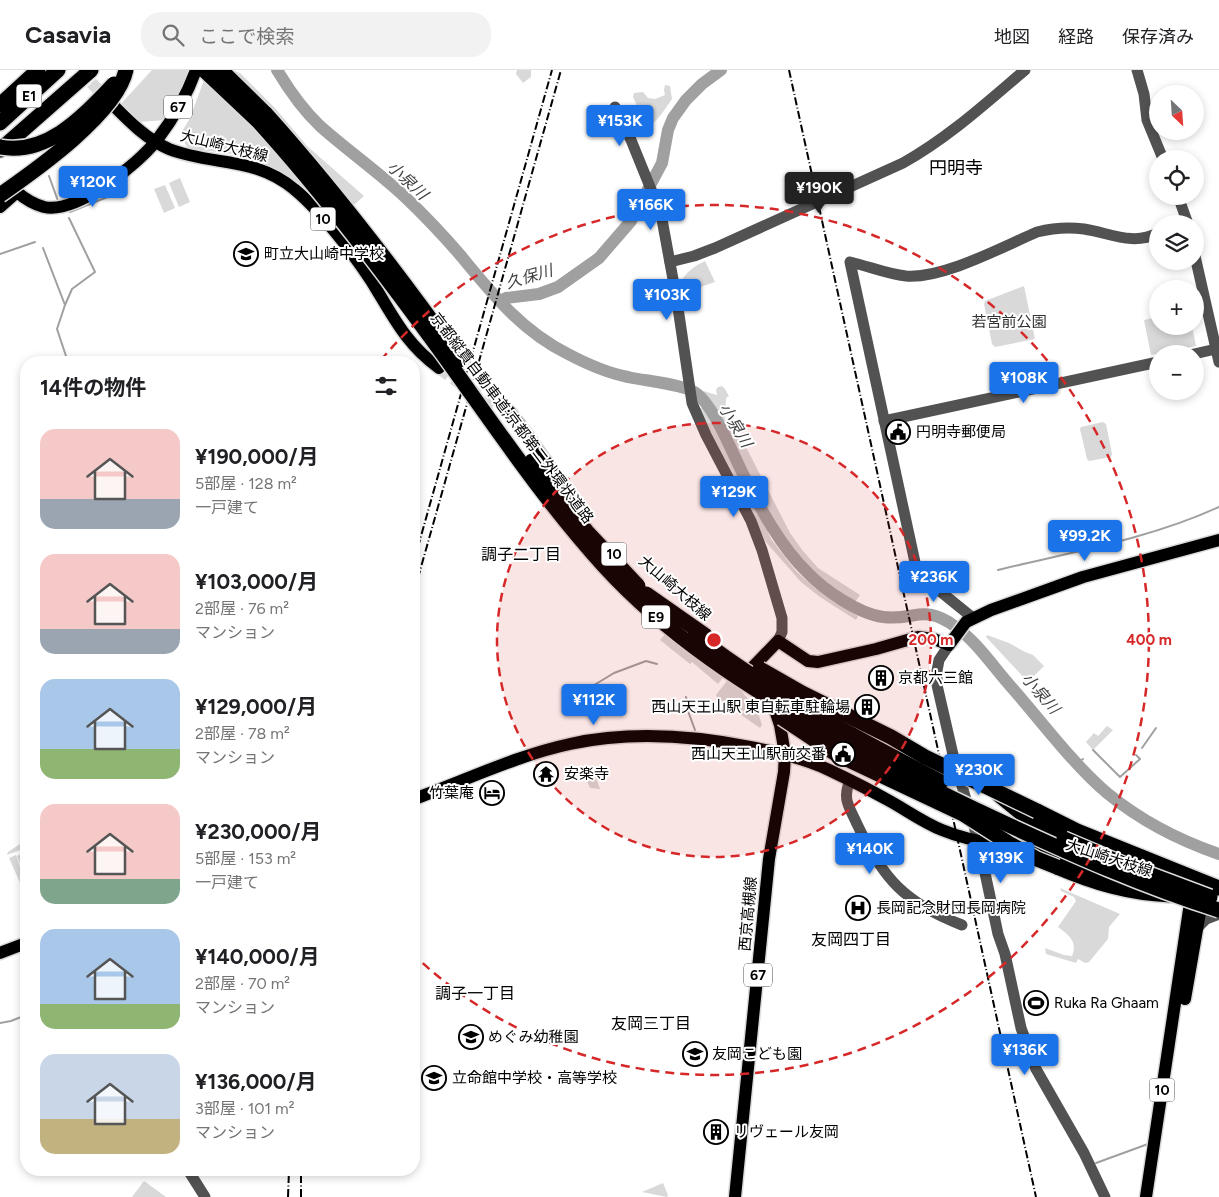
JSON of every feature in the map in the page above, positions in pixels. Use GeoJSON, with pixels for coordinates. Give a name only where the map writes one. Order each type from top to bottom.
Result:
{"type":"FeatureCollection","features":[{"type":"Feature","properties":{"kind":"highway","name":"E1"},"geometry":{"type":"LineString","coordinates":[[0,105],[38,70]]}},
{"type":"Feature","properties":{"kind":"highway","name":"E1"},"geometry":{"type":"LineString","coordinates":[[0,123],[58,70]]}},
{"type":"Feature","properties":{"kind":"highway","name":"E1"},"geometry":{"type":"LineString","coordinates":[[45,110],[87,70]]}},
{"type":"Feature","properties":{"kind":"highway","name":"E1"},"geometry":{"type":"LineString","coordinates":[[0,148],[91,70]]}},
{"type":"Feature","properties":{"kind":"highway"},"geometry":{"type":"LineString","coordinates":[[0,148],[35,146],[52,139],[76,120],[127,70]]}},
{"type":"Feature","properties":{"kind":"highway"},"geometry":{"type":"LineString","coordinates":[[0,195],[51,156],[100,113],[121,86],[127,70]]}},
{"type":"Feature","properties":{"kind":"highway","name":"京都縦貫自動車道;京都第二外環状道路"},"geometry":{"type":"LineString","coordinates":[[204,70],[258,121],[285,151],[337,216],[443,354],[558,514],[606,569],[673,631],[722,669],[780,706],[885,764],[959,802],[1098,866],[1219,912]]}},
{"type":"Feature","properties":{"kind":"highway","name":"京都縦貫自動車道;京都第二外環状道路"},"geometry":{"type":"LineString","coordinates":[[221,70],[266,114],[293,144],[395,272],[531,460],[588,533],[646,594],[681,624],[744,670],[786,697],[858,738],[968,795],[1061,838],[1130,867],[1219,900]]}},
{"type":"Feature","properties":{"kind":"highway"},"geometry":{"type":"LineString","coordinates":[[231,70],[266,114]]}},
{"type":"Feature","properties":{"kind":"highway"},"geometry":{"type":"LineString","coordinates":[[646,594],[736,656],[802,693],[891,737],[948,760],[984,780],[992,788],[1034,817],[1204,896]]}},
{"type":"Feature","properties":{"kind":"highway"},"geometry":{"type":"LineString","coordinates":[[673,631],[702,660],[732,684],[836,754],[963,814],[981,834],[1010,844],[1037,859],[1092,881],[1142,894],[1170,896]]}},
{"type":"Feature","properties":{"kind":"highway"},"geometry":{"type":"LineString","coordinates":[[1034,817],[1077,831],[1204,896]]}},
{"type":"Feature","properties":{"kind":"main road","name":"67"},"geometry":{"type":"LineString","coordinates":[[155,142],[186,95],[196,70]]}},
{"type":"Feature","properties":{"kind":"main road","name":"大山崎大枝線"},"geometry":{"type":"LineString","coordinates":[[107,99],[138,130],[155,142],[174,151],[266,171],[292,187],[327,223],[357,261],[412,345],[439,368]]}},
{"type":"Feature","properties":{"kind":"main road"},"geometry":{"type":"LineString","coordinates":[[0,207],[17,192],[27,201],[44,207],[58,207],[99,191],[113,181],[155,142]]}},
{"type":"Feature","properties":{"kind":"main road","name":"大山崎大枝線"},"geometry":{"type":"LineString","coordinates":[[509,411],[527,432],[586,520],[615,556],[649,590],[749,671],[776,713],[785,754],[828,769],[944,831],[981,834],[1016,847],[1103,872],[1170,896],[1204,896]]}},
{"type":"Feature","properties":{"kind":"main road"},"geometry":{"type":"LineString","coordinates":[[749,671],[778,641],[808,661],[818,662],[918,637],[950,643],[970,620],[1082,576],[1219,540]]}},
{"type":"Feature","properties":{"kind":"main road"},"geometry":{"type":"LineString","coordinates":[[420,797],[543,751],[570,744],[604,739],[691,737],[785,754]]}},
{"type":"Feature","properties":{"kind":"main road","name":"西京高槻線"},"geometry":{"type":"LineString","coordinates":[[735,1197],[769,860],[784,772],[785,754]]}},
{"type":"Feature","properties":{"kind":"main road","name":"大山崎大枝線"},"geometry":{"type":"LineString","coordinates":[[1016,847],[1062,848]]}},
{"type":"Feature","properties":{"kind":"main road","name":"大山崎大枝線"},"geometry":{"type":"LineString","coordinates":[[1115,857],[1204,896]]}},
{"type":"Feature","properties":{"kind":"main road","name":"10"},"geometry":{"type":"LineString","coordinates":[[1154,1197],[1181,1015],[1204,896]]}},
{"type":"Feature","properties":{"kind":"main road","name":"10"},"geometry":{"type":"LineString","coordinates":[[1146,1197],[1204,896]]}},
{"type":"Feature","properties":{"kind":"main road"},"geometry":{"type":"LineString","coordinates":[[0,953],[20,945]]}},
{"type":"Feature","properties":{"kind":"street"},"geometry":{"type":"LineString","coordinates":[[670,262],[715,248],[903,163],[930,148],[1025,70]]}},
{"type":"Feature","properties":{"kind":"street"},"geometry":{"type":"LineString","coordinates":[[1136,70],[1144,94],[1147,120],[1159,150]]}},
{"type":"Feature","properties":{"kind":"street"},"geometry":{"type":"LineString","coordinates":[[615,107],[647,176],[661,214],[692,403],[706,435],[751,521],[762,550],[782,618],[782,632],[778,641]]}},
{"type":"Feature","properties":{"kind":"street"},"geometry":{"type":"LineString","coordinates":[[17,192],[41,172]]}},
{"type":"Feature","properties":{"kind":"street"},"geometry":{"type":"LineString","coordinates":[[970,620],[924,579],[916,567],[850,262],[908,276],[944,271],[1037,232],[1051,228],[1086,230],[1130,240],[1149,236]]}},
{"type":"Feature","properties":{"kind":"street"},"geometry":{"type":"LineString","coordinates":[[1198,270],[1219,362]]}},
{"type":"Feature","properties":{"kind":"street"},"geometry":{"type":"LineString","coordinates":[[1204,352],[1216,349]]}},
{"type":"Feature","properties":{"kind":"street"},"geometry":{"type":"LineString","coordinates":[[884,421],[1149,364]]}},
{"type":"Feature","properties":{"kind":"street"},"geometry":{"type":"LineString","coordinates":[[950,643],[940,660],[937,670],[937,686],[954,760],[981,834],[1014,999],[1030,1056],[1047,1090],[1084,1153],[1105,1197]]}},
{"type":"Feature","properties":{"kind":"street"},"geometry":{"type":"LineString","coordinates":[[850,780],[846,791],[847,801],[866,843],[880,866],[896,886],[915,902],[962,925]]}},
{"type":"Feature","properties":{"kind":"street"},"geometry":{"type":"LineString","coordinates":[[1197,928],[1206,919],[1219,912],[1204,896]]}},
{"type":"Feature","properties":{"kind":"street"},"geometry":{"type":"LineString","coordinates":[[192,1176],[205,1197]]}},
{"type":"Feature","properties":{"kind":"green space"},"geometry":{"type":"Polygon","coordinates":[[[152,70],[191,70],[166,120],[139,122],[118,107],[152,70]]]}},
{"type":"Feature","properties":{"kind":"green space"},"geometry":{"type":"Polygon","coordinates":[[[208,70],[232,70],[240,73],[275,108],[307,146],[364,196],[336,221],[294,183],[271,167],[238,155],[187,148],[181,133],[189,120],[208,70]]]}},
{"type":"Feature","properties":{"kind":"green space"},"geometry":{"type":"Polygon","coordinates":[[[517,70],[531,70],[531,77],[523,83],[516,74],[517,70]]]}},
{"type":"Feature","properties":{"kind":"green space"},"geometry":{"type":"Polygon","coordinates":[[[665,85],[670,86],[672,99],[652,124],[636,133],[633,129],[649,122],[644,112],[626,119],[624,113],[638,108],[633,97],[634,93],[643,92],[648,98],[655,99],[665,95],[665,85]]]}},
{"type":"Feature","properties":{"kind":"green space"},"geometry":{"type":"Polygon","coordinates":[[[180,178],[190,202],[179,207],[169,183],[180,178]]]}},
{"type":"Feature","properties":{"kind":"green space"},"geometry":{"type":"Polygon","coordinates":[[[165,185],[175,208],[164,213],[154,189],[165,185]]]}},
{"type":"Feature","properties":{"kind":"green space"},"geometry":{"type":"Polygon","coordinates":[[[705,261],[715,282],[683,293],[681,281],[692,269],[705,261]]]}},
{"type":"Feature","properties":{"kind":"green space","name":"若宮前公園"},"geometry":{"type":"Polygon","coordinates":[[[1024,286],[1035,339],[995,347],[992,344],[985,301],[1024,286]]]}},
{"type":"Feature","properties":{"kind":"green space"},"geometry":{"type":"Polygon","coordinates":[[[1149,319],[1149,335],[1194,335],[1196,345],[1149,345],[1144,320],[1149,319]]]}},
{"type":"Feature","properties":{"kind":"green space"},"geometry":{"type":"Polygon","coordinates":[[[722,386],[729,396],[726,398],[725,419],[730,428],[735,431],[741,444],[747,449],[790,533],[818,568],[860,595],[855,602],[851,602],[828,587],[806,567],[780,535],[768,515],[716,409],[708,398],[700,392],[700,390],[717,395],[716,390],[722,386]]]}},
{"type":"Feature","properties":{"kind":"green space"},"geometry":{"type":"Polygon","coordinates":[[[705,407],[753,498],[771,539],[796,571],[815,588],[858,616],[856,620],[820,597],[801,582],[765,541],[750,506],[705,421],[700,408],[705,407]]]}},
{"type":"Feature","properties":{"kind":"green space"},"geometry":{"type":"Polygon","coordinates":[[[1103,422],[1106,424],[1111,457],[1089,461],[1080,429],[1081,427],[1103,422]]]}},
{"type":"Feature","properties":{"kind":"green space"},"geometry":{"type":"Polygon","coordinates":[[[673,625],[729,670],[718,684],[692,662],[690,664],[660,640],[673,625]]]}},
{"type":"Feature","properties":{"kind":"green space"},"geometry":{"type":"Polygon","coordinates":[[[987,635],[1033,655],[1044,666],[1028,682],[986,637],[987,635]]]}},
{"type":"Feature","properties":{"kind":"green space"},"geometry":{"type":"Polygon","coordinates":[[[730,677],[757,710],[762,725],[760,728],[717,698],[716,695],[730,677]]]}},
{"type":"Feature","properties":{"kind":"green space"},"geometry":{"type":"Polygon","coordinates":[[[1107,726],[1113,730],[1092,749],[1086,742],[1094,733],[1098,736],[1107,726]]]}},
{"type":"Feature","properties":{"kind":"green space"},"geometry":{"type":"Polygon","coordinates":[[[595,775],[600,789],[590,788],[586,779],[595,775]]]}},
{"type":"Feature","properties":{"kind":"green space"},"geometry":{"type":"Polygon","coordinates":[[[20,844],[20,850],[7,855],[8,852],[20,844]]]}},
{"type":"Feature","properties":{"kind":"green space"},"geometry":{"type":"Polygon","coordinates":[[[16,855],[20,867],[20,883],[9,858],[16,855]]]}},
{"type":"Feature","properties":{"kind":"green space"},"geometry":{"type":"Polygon","coordinates":[[[1060,888],[1120,914],[1109,927],[1108,939],[1089,962],[1085,963],[1078,959],[1076,963],[1046,954],[1045,948],[1072,956],[1074,951],[1071,939],[1058,927],[1076,901],[1074,897],[1061,891],[1060,888]]]}},
{"type":"Feature","properties":{"kind":"green space"},"geometry":{"type":"Polygon","coordinates":[[[144,1181],[166,1197],[132,1197],[144,1181]]]}},
{"type":"Feature","properties":{"kind":"green space"},"geometry":{"type":"Polygon","coordinates":[[[663,1183],[668,1195],[667,1197],[642,1192],[663,1183]]]}},
{"type":"Feature","properties":{"kind":"waterway","name":"小泉川"},"geometry":{"type":"LineString","coordinates":[[277,70],[297,100],[314,120],[411,203],[447,240],[509,311],[536,334],[568,354],[605,371],[683,387],[696,393],[717,420],[744,476],[772,527],[788,551],[814,579],[842,600],[874,615],[894,618],[927,614],[945,620],[956,627],[979,649],[1094,782],[1120,803],[1160,828],[1219,854]]}},
{"type":"Feature","properties":{"kind":"waterway","name":"久保川"},"geometry":{"type":"LineString","coordinates":[[500,301],[506,298],[539,294],[558,287],[599,258],[631,221],[662,163],[668,130],[673,118],[686,100],[702,84],[721,70]]}},
{"type":"Feature","properties":{"kind":"waterway"},"geometry":{"type":"LineString","coordinates":[[49,176],[58,201]]}},
{"type":"Feature","properties":{"kind":"waterway"},"geometry":{"type":"LineString","coordinates":[[70,212],[120,192]]}},
{"type":"Feature","properties":{"kind":"waterway"},"geometry":{"type":"LineString","coordinates":[[65,305],[72,289],[95,272],[69,218]]}},
{"type":"Feature","properties":{"kind":"waterway"},"geometry":{"type":"LineString","coordinates":[[0,254],[35,242]]}},
{"type":"Feature","properties":{"kind":"waterway"},"geometry":{"type":"LineString","coordinates":[[43,248],[65,305],[57,329],[66,356]]}},
{"type":"Feature","properties":{"kind":"waterway"},"geometry":{"type":"LineString","coordinates":[[998,570],[1138,536],[1165,528],[1219,507]]}},
{"type":"Feature","properties":{"kind":"waterway"},"geometry":{"type":"LineString","coordinates":[[576,701],[581,693],[614,673],[646,661],[657,664]]}},
{"type":"Feature","properties":{"kind":"waterway"},"geometry":{"type":"LineString","coordinates":[[686,697],[688,711],[695,730]]}},
{"type":"Feature","properties":{"kind":"waterway"},"geometry":{"type":"LineString","coordinates":[[1142,748],[1156,728]]}},
{"type":"Feature","properties":{"kind":"waterway"},"geometry":{"type":"LineString","coordinates":[[1093,750],[1120,777],[1140,759],[1136,755]]}},
{"type":"Feature","properties":{"kind":"waterway","name":"小泉川"},"geometry":{"type":"LineString","coordinates":[[1077,763],[1083,759]]}},
{"type":"Feature","properties":{"kind":"waterway"},"geometry":{"type":"LineString","coordinates":[[0,1023],[20,1017]]}},
{"type":"Feature","properties":{"kind":"waterway"},"geometry":{"type":"LineString","coordinates":[[1096,1163],[1148,1144]]}},
{"type":"Feature","properties":{"kind":"tunnel"},"geometry":{"type":"LineString","coordinates":[[79,70],[107,99]]}},
{"type":"Feature","properties":{"kind":"tunnel"},"geometry":{"type":"LineString","coordinates":[[439,368],[458,382],[509,411]]}},
{"type":"Feature","properties":{"kind":"railway"},"geometry":{"type":"LineString","coordinates":[[420,540],[552,70]]}},
{"type":"Feature","properties":{"kind":"railway"},"geometry":{"type":"LineString","coordinates":[[420,571],[561,70]]}},
{"type":"Feature","properties":{"kind":"railway"},"geometry":{"type":"LineString","coordinates":[[789,70],[1036,1197]]}},
{"type":"Feature","properties":{"kind":"railway"},"geometry":{"type":"LineString","coordinates":[[288,1197],[289,1176]]}},
{"type":"Feature","properties":{"kind":"railway"},"geometry":{"type":"LineString","coordinates":[[301,1176],[301,1197]]}},
{"type":"Feature","properties":{"kind":"place","name":"町立大山崎中学校"},"geometry":{"type":"Point","coordinates":[246,254]}},
{"type":"Feature","properties":{"kind":"place","name":"円明寺郵便局"},"geometry":{"type":"Point","coordinates":[898,432]}},
{"type":"Feature","properties":{"kind":"place","name":"京都六三館"},"geometry":{"type":"Point","coordinates":[881,678]}},
{"type":"Feature","properties":{"kind":"place","name":"西山天王山駅 東自転車駐輪場"},"geometry":{"type":"Point","coordinates":[867,707]}},
{"type":"Feature","properties":{"kind":"place","name":"西山天王山駅前交番"},"geometry":{"type":"Point","coordinates":[843,754]}},
{"type":"Feature","properties":{"kind":"place","name":"安楽寺"},"geometry":{"type":"Point","coordinates":[546,774]}},
{"type":"Feature","properties":{"kind":"place","name":"竹葉庵"},"geometry":{"type":"Point","coordinates":[492,793]}},
{"type":"Feature","properties":{"kind":"place","name":"長岡記念財団長岡病院"},"geometry":{"type":"Point","coordinates":[858,908]}},
{"type":"Feature","properties":{"kind":"place","name":"Ruka Ra Ghaam"},"geometry":{"type":"Point","coordinates":[1036,1003]}},
{"type":"Feature","properties":{"kind":"place","name":"めぐみ幼稚園"},"geometry":{"type":"Point","coordinates":[471,1037]}},
{"type":"Feature","properties":{"kind":"place","name":"友岡こども園"},"geometry":{"type":"Point","coordinates":[695,1054]}},
{"type":"Feature","properties":{"kind":"place","name":"立命館中学校・高等学校"},"geometry":{"type":"Point","coordinates":[434,1078]}},
{"type":"Feature","properties":{"kind":"place","name":"リヴェール友岡"},"geometry":{"type":"Point","coordinates":[716,1132]}},
{"type":"Feature","properties":{"kind":"district","name":"円明寺"},"geometry":{"type":"Point","coordinates":[956,168]}},
{"type":"Feature","properties":{"kind":"district","name":"調子二丁目"},"geometry":{"type":"Point","coordinates":[521,554]}},
{"type":"Feature","properties":{"kind":"district","name":"友岡四丁目"},"geometry":{"type":"Point","coordinates":[851,939]}},
{"type":"Feature","properties":{"kind":"district","name":"調子一丁目"},"geometry":{"type":"Point","coordinates":[475,993]}},
{"type":"Feature","properties":{"kind":"district","name":"友岡三丁目"},"geometry":{"type":"Point","coordinates":[651,1023]}}]}
